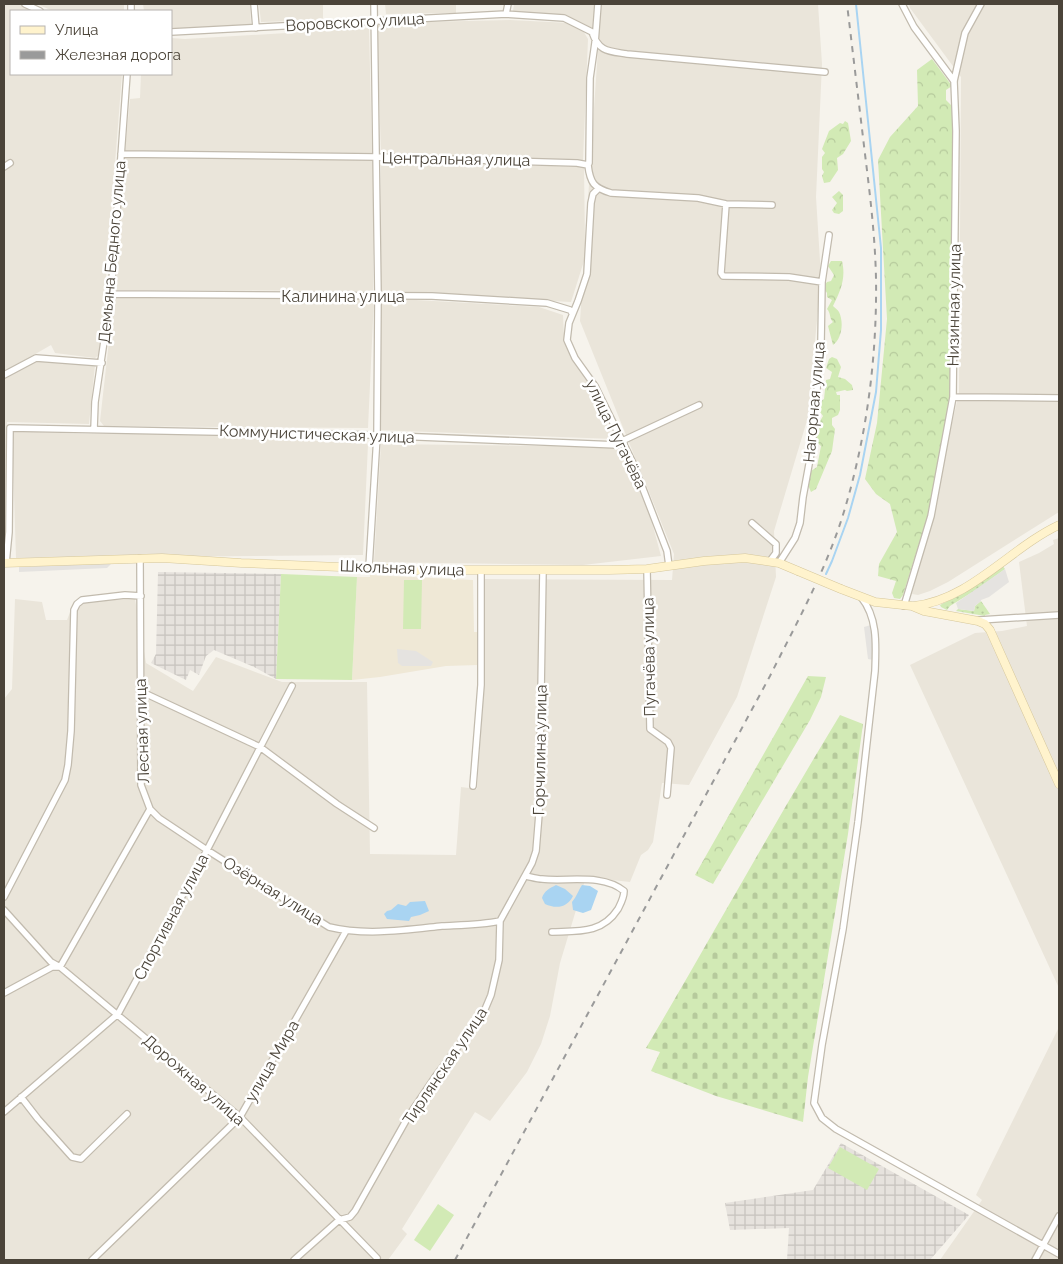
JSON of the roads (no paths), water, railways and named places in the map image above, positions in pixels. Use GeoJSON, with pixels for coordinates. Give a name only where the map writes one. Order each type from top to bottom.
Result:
{"type":"FeatureCollection","features":[{"type":"Feature","properties":{"kind":"street"},"geometry":{"type":"LineString","coordinates":[[25,4],[38,10]]}},
{"type":"Feature","properties":{"kind":"street"},"geometry":{"type":"LineString","coordinates":[[254,4],[256,28]]}},
{"type":"Feature","properties":{"kind":"street"},"geometry":{"type":"LineString","coordinates":[[369,567],[377,436],[378,296],[374,4]]}},
{"type":"Feature","properties":{"kind":"street"},"geometry":{"type":"LineString","coordinates":[[506,14],[508,4]]}},
{"type":"Feature","properties":{"kind":"street"},"geometry":{"type":"LineString","coordinates":[[598,4],[596,43],[590,78],[588,164],[589,178],[598,189],[611,193],[633,195],[698,198],[726,204],[772,205]]}},
{"type":"Feature","properties":{"kind":"street"},"geometry":{"type":"LineString","coordinates":[[902,4],[914,27],[954,81]]}},
{"type":"Feature","properties":{"kind":"street","name":"Низинная улица"},"geometry":{"type":"LineString","coordinates":[[908,606],[932,516],[953,397],[956,131],[954,81],[965,33],[981,4]]}},
{"type":"Feature","properties":{"kind":"street","name":"Воровского улица"},"geometry":{"type":"LineString","coordinates":[[172,32],[506,14],[564,18],[592,32],[596,43],[606,51],[825,72]]}},
{"type":"Feature","properties":{"kind":"street","name":"Демьяна Бедного улица"},"geometry":{"type":"LineString","coordinates":[[94,429],[95,402],[111,294],[127,75]]}},
{"type":"Feature","properties":{"kind":"street","name":"Центральная улица"},"geometry":{"type":"LineString","coordinates":[[121,154],[376,157],[588,164]]}},
{"type":"Feature","properties":{"kind":"street"},"geometry":{"type":"LineString","coordinates":[[4,167],[10,163]]}},
{"type":"Feature","properties":{"kind":"street","name":"улица Пугачёва"},"geometry":{"type":"LineString","coordinates":[[598,189],[593,194],[591,203],[586,274],[566,333],[569,346],[595,386],[641,481],[667,551],[669,566]]}},
{"type":"Feature","properties":{"kind":"street"},"geometry":{"type":"LineString","coordinates":[[726,204],[721,273],[723,276],[788,277],[822,282]]}},
{"type":"Feature","properties":{"kind":"street","name":"Нагорная улица"},"geometry":{"type":"LineString","coordinates":[[779,563],[795,538],[800,523],[812,448],[821,343],[822,282],[829,235]]}},
{"type":"Feature","properties":{"kind":"street","name":"Калинина улица"},"geometry":{"type":"LineString","coordinates":[[111,294],[432,296],[547,303],[570,310],[572,313]]}},
{"type":"Feature","properties":{"kind":"street"},"geometry":{"type":"LineString","coordinates":[[4,375],[36,358],[102,363]]}},
{"type":"Feature","properties":{"kind":"street"},"geometry":{"type":"LineString","coordinates":[[953,397],[1059,398]]}},
{"type":"Feature","properties":{"kind":"street"},"geometry":{"type":"LineString","coordinates":[[623,442],[698,405]]}},
{"type":"Feature","properties":{"kind":"street","name":"Коммунистическая улица"},"geometry":{"type":"LineString","coordinates":[[7,472],[10,428],[377,436],[618,445],[623,442]]}},
{"type":"Feature","properties":{"kind":"street"},"geometry":{"type":"LineString","coordinates":[[5,563],[7,472]]}},
{"type":"Feature","properties":{"kind":"street"},"geometry":{"type":"LineString","coordinates":[[752,524],[776,544],[776,553],[770,561]]}},
{"type":"Feature","properties":{"kind":"street"},"geometry":{"type":"LineString","coordinates":[[908,606],[938,601],[963,590],[1022,546],[1059,525]]}},
{"type":"Feature","properties":{"kind":"street","name":"Школьная улица"},"geometry":{"type":"LineString","coordinates":[[5,563],[140,558],[412,570],[544,570],[647,569],[726,558],[760,559],[798,570],[875,602],[908,606]]}},
{"type":"Feature","properties":{"kind":"street","name":"Лесная улица"},"geometry":{"type":"LineString","coordinates":[[140,558],[141,785],[150,809]]}},
{"type":"Feature","properties":{"kind":"street","name":"Пугачёва улица"},"geometry":{"type":"LineString","coordinates":[[647,569],[650,729],[668,742],[671,748],[666,795]]}},
{"type":"Feature","properties":{"kind":"street"},"geometry":{"type":"LineString","coordinates":[[473,786],[481,684],[481,570]]}},
{"type":"Feature","properties":{"kind":"street","name":"Горчилина улица"},"geometry":{"type":"LineString","coordinates":[[500,921],[526,876],[536,851],[538,835],[544,570]]}},
{"type":"Feature","properties":{"kind":"street"},"geometry":{"type":"LineString","coordinates":[[4,897],[65,780],[71,731],[74,610],[82,600],[125,595],[141,596]]}},
{"type":"Feature","properties":{"kind":"street"},"geometry":{"type":"LineString","coordinates":[[861,597],[871,614],[876,651],[876,671],[843,929],[822,1045],[814,1103],[822,1118],[836,1129],[1059,1254]]}},
{"type":"Feature","properties":{"kind":"street"},"geometry":{"type":"LineString","coordinates":[[908,606],[924,611],[978,620],[1059,615]]}},
{"type":"Feature","properties":{"kind":"street"},"geometry":{"type":"LineString","coordinates":[[978,620],[990,630],[1059,784]]}},
{"type":"Feature","properties":{"kind":"street","name":"Спортивная улица"},"geometry":{"type":"LineString","coordinates":[[4,1112],[118,1014],[207,850],[292,686]]}},
{"type":"Feature","properties":{"kind":"street"},"geometry":{"type":"LineString","coordinates":[[140,691],[260,747],[337,804],[374,828]]}},
{"type":"Feature","properties":{"kind":"street"},"geometry":{"type":"LineString","coordinates":[[4,993],[52,967],[60,967],[150,809]]}},
{"type":"Feature","properties":{"kind":"street","name":"Озёрная улица"},"geometry":{"type":"LineString","coordinates":[[150,809],[159,818],[207,850],[313,918],[329,926],[346,931],[389,931],[480,925],[500,921]]}},
{"type":"Feature","properties":{"kind":"street"},"geometry":{"type":"LineString","coordinates":[[526,876],[541,879],[603,882],[624,890],[622,902],[616,912],[605,923],[593,930],[552,932]]}},
{"type":"Feature","properties":{"kind":"street","name":"Дорожная улица"},"geometry":{"type":"LineString","coordinates":[[4,910],[51,962],[60,967],[118,1014],[240,1117],[377,1258]]}},
{"type":"Feature","properties":{"kind":"street","name":"Тирлянская улица"},"geometry":{"type":"LineString","coordinates":[[294,1260],[339,1220],[350,1217],[355,1211],[408,1117],[435,1077],[483,1014],[491,995],[499,960],[500,921]]}},
{"type":"Feature","properties":{"kind":"street","name":"улица Мира"},"geometry":{"type":"LineString","coordinates":[[92,1260],[240,1117],[346,931]]}},
{"type":"Feature","properties":{"kind":"street"},"geometry":{"type":"LineString","coordinates":[[21,1097],[72,1157],[81,1159],[127,1114]]}},
{"type":"Feature","properties":{"kind":"street"},"geometry":{"type":"LineString","coordinates":[[1035,1260],[1059,1216]]}},
{"type":"Feature","properties":{"kind":"water"},"geometry":{"type":"Polygon","coordinates":[[[556,885],[565,889],[573,896],[568,903],[553,907],[545,904],[542,898],[548,890],[556,885]]]}},
{"type":"Feature","properties":{"kind":"water"},"geometry":{"type":"Polygon","coordinates":[[[582,885],[590,886],[598,891],[591,910],[583,913],[573,910],[572,902],[582,885]]]}},
{"type":"Feature","properties":{"kind":"water"},"geometry":{"type":"Polygon","coordinates":[[[425,901],[429,911],[411,917],[409,921],[387,919],[384,914],[398,904],[406,906],[410,902],[425,901]]]}},
{"type":"Feature","properties":{"kind":"waterway"},"geometry":{"type":"LineString","coordinates":[[826,574],[848,518],[860,475],[876,392],[881,330],[881,248],[856,4]]}},
{"type":"Feature","properties":{"kind":"railway"},"geometry":{"type":"LineString","coordinates":[[455,1260],[770,676],[818,579],[842,518],[850,492],[867,411],[871,383],[876,301],[875,246],[847,4]]}}]}
